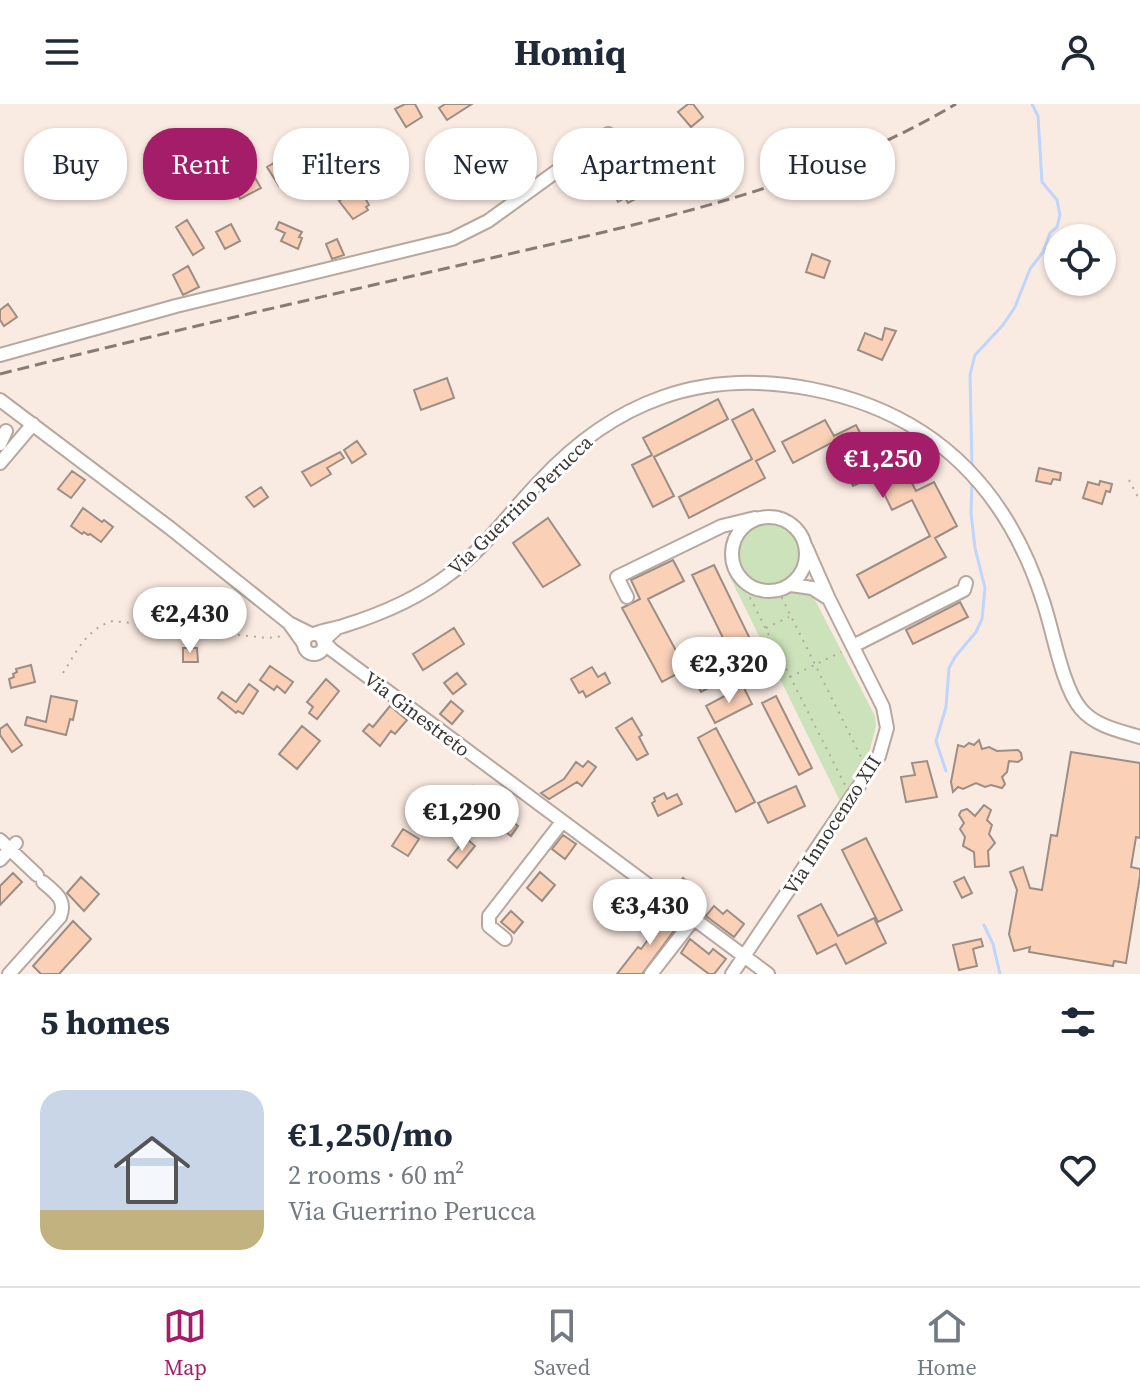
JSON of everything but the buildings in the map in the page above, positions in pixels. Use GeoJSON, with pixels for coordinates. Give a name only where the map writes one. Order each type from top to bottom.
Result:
{"type":"FeatureCollection","features":[{"type":"Feature","properties":{"kind":"street"},"geometry":{"type":"LineString","coordinates":[[0,355],[176,306],[452,239],[488,221],[553,174]]}},
{"type":"Feature","properties":{"kind":"street","name":"Via Guerrino Perucca"},"geometry":{"type":"LineString","coordinates":[[314,641],[340,627],[410,600],[453,572],[491,538],[555,464],[592,434],[650,402],[702,385],[731,382],[779,384],[850,398],[910,425],[973,475],[1003,511],[1024,551],[1077,704],[1095,721],[1140,737]]}},
{"type":"Feature","properties":{"kind":"street","name":"Via Ginestreto"},"geometry":{"type":"LineString","coordinates":[[0,400],[293,627],[336,653],[768,974]]}},
{"type":"Feature","properties":{"kind":"street"},"geometry":{"type":"LineString","coordinates":[[1,460],[33,424]]}},
{"type":"Feature","properties":{"kind":"street"},"geometry":{"type":"LineString","coordinates":[[0,444],[6,431]]}},
{"type":"Feature","properties":{"kind":"street","name":"Via Innocenzo XII"},"geometry":{"type":"LineString","coordinates":[[732,974],[852,799],[879,756],[887,728],[883,707],[802,537],[786,521],[775,517],[761,518]]}},
{"type":"Feature","properties":{"kind":"street"},"geometry":{"type":"LineString","coordinates":[[627,597],[617,577],[738,520],[761,518]]}},
{"type":"Feature","properties":{"kind":"street"},"geometry":{"type":"LineString","coordinates":[[761,518],[742,528],[732,548],[732,558],[739,576],[757,590],[778,590],[791,585],[812,588],[829,599]]}},
{"type":"Feature","properties":{"kind":"street"},"geometry":{"type":"LineString","coordinates":[[705,534],[732,548]]}},
{"type":"Feature","properties":{"kind":"street"},"geometry":{"type":"LineString","coordinates":[[791,585],[804,568],[806,547]]}},
{"type":"Feature","properties":{"kind":"street"},"geometry":{"type":"LineString","coordinates":[[853,646],[964,590],[966,583]]}},
{"type":"Feature","properties":{"kind":"street"},"geometry":{"type":"LineString","coordinates":[[505,939],[489,926],[489,916],[562,822]]}},
{"type":"Feature","properties":{"kind":"street"},"geometry":{"type":"LineString","coordinates":[[0,840],[13,846],[61,898],[64,908],[60,917],[9,974]]}},
{"type":"Feature","properties":{"kind":"street"},"geometry":{"type":"LineString","coordinates":[[0,860],[13,846]]}},
{"type":"Feature","properties":{"kind":"street"},"geometry":{"type":"LineString","coordinates":[[651,974],[693,920]]}},
{"type":"Feature","properties":{"kind":"path"},"geometry":{"type":"LineString","coordinates":[[1129,480],[1140,501]]}},
{"type":"Feature","properties":{"kind":"path"},"geometry":{"type":"LineString","coordinates":[[739,576],[852,799]]}},
{"type":"Feature","properties":{"kind":"path"},"geometry":{"type":"LineString","coordinates":[[778,590],[863,760]]}},
{"type":"Feature","properties":{"kind":"path"},"geometry":{"type":"LineString","coordinates":[[765,628],[791,616]]}},
{"type":"Feature","properties":{"kind":"path"},"geometry":{"type":"LineString","coordinates":[[63,673],[87,636],[99,626],[113,621],[267,638],[293,627]]}},
{"type":"Feature","properties":{"kind":"path"},"geometry":{"type":"LineString","coordinates":[[790,677],[853,646]]}},
{"type":"Feature","properties":{"kind":"green space"},"geometry":{"type":"Polygon","coordinates":[[[769,521],[792,531],[802,554],[792,577],[769,587],[746,577],[736,554],[746,531],[769,521]]]}},
{"type":"Feature","properties":{"kind":"green space"},"geometry":{"type":"Polygon","coordinates":[[[730,577],[758,595],[800,591],[814,598],[875,716],[876,726],[869,753],[840,801],[730,577]]]}},
{"type":"Feature","properties":{"kind":"waterway"},"geometry":{"type":"LineString","coordinates":[[972,469],[970,375],[975,355],[1015,307],[1030,269],[1043,252],[1050,233],[1057,227],[1060,215],[1057,200],[1042,182],[1038,116],[1032,104]]}},
{"type":"Feature","properties":{"kind":"waterway"},"geometry":{"type":"LineString","coordinates":[[946,771],[936,741],[946,707],[949,668],[982,619],[985,588],[975,548],[971,513],[972,481]]}},
{"type":"Feature","properties":{"kind":"waterway"},"geometry":{"type":"LineString","coordinates":[[984,925],[993,944],[1000,974]]}},
{"type":"Feature","properties":{"kind":"railway"},"geometry":{"type":"LineString","coordinates":[[0,374],[728,200],[845,159],[901,134],[956,104]]}}]}
